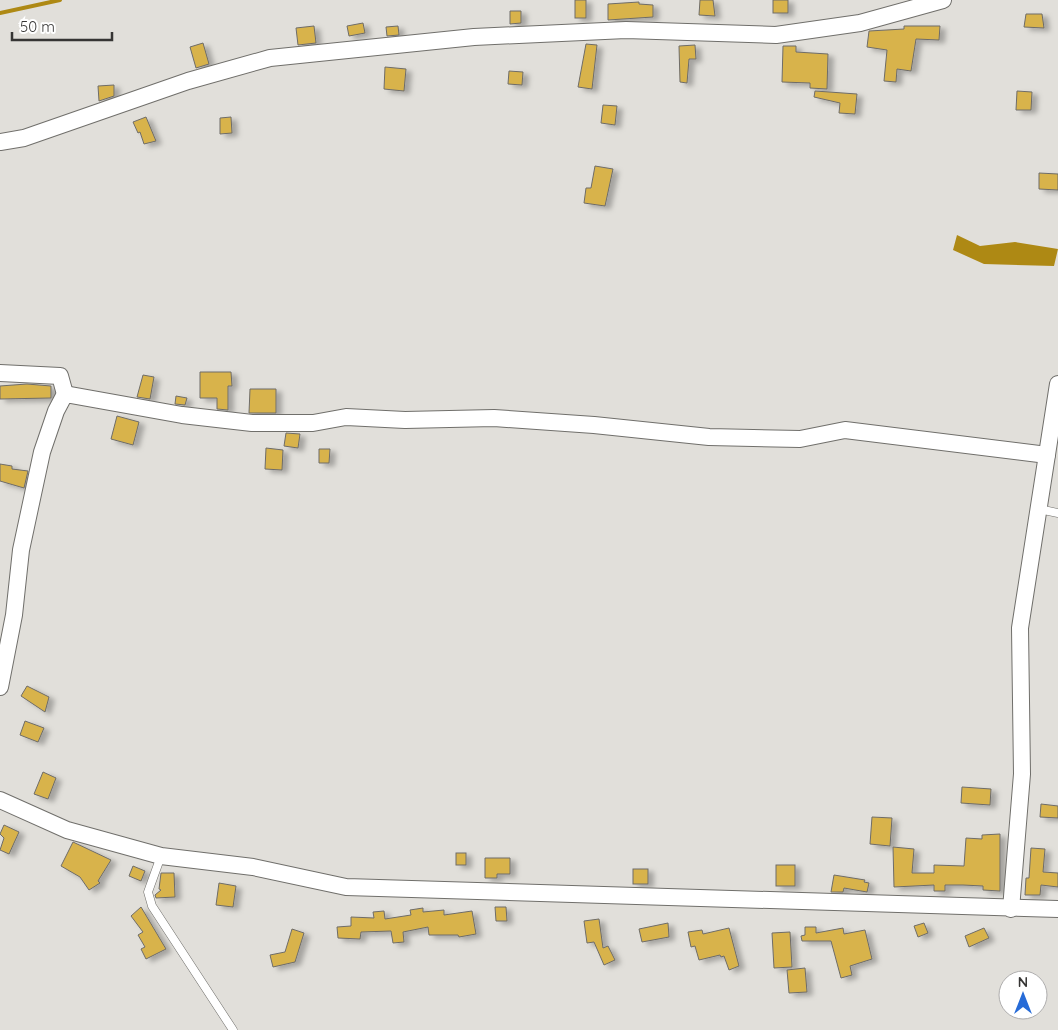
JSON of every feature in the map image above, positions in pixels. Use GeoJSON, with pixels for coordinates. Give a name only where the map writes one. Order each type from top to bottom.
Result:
{"type":"FeatureCollection","features":[{"type":"Feature","properties":{"kind":"street"},"geometry":{"type":"LineString","coordinates":[[0,142],[24,138],[188,82],[270,58],[474,37],[626,30],[776,35],[860,23],[943,0]]}},
{"type":"Feature","properties":{"kind":"street"},"geometry":{"type":"LineString","coordinates":[[0,373],[60,376],[65,394],[56,411],[42,452],[21,550],[14,615],[0,687]]}},
{"type":"Feature","properties":{"kind":"street"},"geometry":{"type":"LineString","coordinates":[[1011,908],[1022,774],[1020,628],[1058,384]]}},
{"type":"Feature","properties":{"kind":"street"},"geometry":{"type":"LineString","coordinates":[[65,394],[182,415],[252,423],[313,423],[346,416],[405,420],[494,418],[594,425],[708,437],[800,439],[844,430],[1047,455]]}},
{"type":"Feature","properties":{"kind":"street"},"geometry":{"type":"LineString","coordinates":[[0,800],[67,830],[162,856],[253,867],[346,887],[1058,909]]}},
{"type":"Feature","properties":{"kind":"lane"},"geometry":{"type":"LineString","coordinates":[[1039,509],[1058,513]]}},
{"type":"Feature","properties":{"kind":"lane"},"geometry":{"type":"LineString","coordinates":[[162,856],[148,892],[152,906],[233,1030]]}},
{"type":"Feature","properties":{"kind":"shaded area"},"geometry":{"type":"Polygon","coordinates":[[[957,235],[980,246],[1015,242],[1058,249],[1054,266],[984,264],[953,250],[957,235]]]}},
{"type":"Feature","properties":{"kind":"building"},"geometry":{"type":"Polygon","coordinates":[[[575,0],[586,0],[586,18],[575,18],[575,0]]]}},
{"type":"Feature","properties":{"kind":"building"},"geometry":{"type":"Polygon","coordinates":[[[700,0],[713,0],[715,16],[699,15],[700,0]]]}},
{"type":"Feature","properties":{"kind":"building"},"geometry":{"type":"Polygon","coordinates":[[[773,0],[788,0],[788,13],[773,13],[773,0]]]}},
{"type":"Feature","properties":{"kind":"building"},"geometry":{"type":"Polygon","coordinates":[[[639,2],[639,4],[653,5],[653,17],[608,20],[608,4],[639,2]]]}},
{"type":"Feature","properties":{"kind":"building"},"geometry":{"type":"Polygon","coordinates":[[[510,11],[521,11],[521,23],[510,24],[510,11]]]}},
{"type":"Feature","properties":{"kind":"building"},"geometry":{"type":"Polygon","coordinates":[[[1026,14],[1042,14],[1044,28],[1024,27],[1026,14]]]}},
{"type":"Feature","properties":{"kind":"building"},"geometry":{"type":"Polygon","coordinates":[[[363,23],[365,33],[349,36],[347,26],[363,23]]]}},
{"type":"Feature","properties":{"kind":"building"},"geometry":{"type":"Polygon","coordinates":[[[314,26],[316,43],[298,45],[296,28],[314,26]]]}},
{"type":"Feature","properties":{"kind":"building"},"geometry":{"type":"Polygon","coordinates":[[[398,26],[399,35],[387,36],[386,27],[398,26]]]}},
{"type":"Feature","properties":{"kind":"building"},"geometry":{"type":"Polygon","coordinates":[[[904,26],[940,26],[939,40],[916,39],[911,71],[897,69],[896,82],[884,81],[887,50],[867,47],[869,31],[904,29],[904,26]]]}},
{"type":"Feature","properties":{"kind":"building"},"geometry":{"type":"Polygon","coordinates":[[[203,43],[209,64],[196,68],[190,47],[203,43]]]}},
{"type":"Feature","properties":{"kind":"building"},"geometry":{"type":"Polygon","coordinates":[[[586,44],[597,45],[592,89],[578,87],[586,44]]]}},
{"type":"Feature","properties":{"kind":"building"},"geometry":{"type":"Polygon","coordinates":[[[695,45],[696,59],[689,59],[687,83],[680,82],[679,46],[695,45]]]}},
{"type":"Feature","properties":{"kind":"building"},"geometry":{"type":"Polygon","coordinates":[[[783,46],[796,46],[796,52],[828,54],[827,89],[810,88],[810,83],[782,82],[783,46]]]}},
{"type":"Feature","properties":{"kind":"building"},"geometry":{"type":"Polygon","coordinates":[[[385,67],[406,69],[404,91],[384,89],[385,67]]]}},
{"type":"Feature","properties":{"kind":"building"},"geometry":{"type":"Polygon","coordinates":[[[509,71],[523,72],[522,85],[508,84],[509,71]]]}},
{"type":"Feature","properties":{"kind":"building"},"geometry":{"type":"Polygon","coordinates":[[[114,85],[114,96],[99,101],[98,86],[114,85]]]}},
{"type":"Feature","properties":{"kind":"building"},"geometry":{"type":"Polygon","coordinates":[[[815,91],[857,94],[855,114],[839,113],[840,103],[814,97],[815,91]]]}},
{"type":"Feature","properties":{"kind":"building"},"geometry":{"type":"Polygon","coordinates":[[[1017,91],[1032,92],[1031,110],[1016,110],[1017,91]]]}},
{"type":"Feature","properties":{"kind":"building"},"geometry":{"type":"Polygon","coordinates":[[[603,105],[617,106],[615,125],[601,123],[603,105]]]}},
{"type":"Feature","properties":{"kind":"building"},"geometry":{"type":"Polygon","coordinates":[[[146,117],[156,141],[144,144],[140,132],[138,133],[133,122],[146,117]]]}},
{"type":"Feature","properties":{"kind":"building"},"geometry":{"type":"Polygon","coordinates":[[[231,117],[232,133],[220,134],[220,118],[231,117]]]}},
{"type":"Feature","properties":{"kind":"building"},"geometry":{"type":"Polygon","coordinates":[[[595,166],[613,169],[605,206],[584,203],[586,188],[591,188],[595,166]]]}},
{"type":"Feature","properties":{"kind":"building"},"geometry":{"type":"Polygon","coordinates":[[[1039,173],[1058,174],[1058,190],[1039,189],[1039,173]]]}},
{"type":"Feature","properties":{"kind":"building"},"geometry":{"type":"Polygon","coordinates":[[[200,372],[231,372],[232,386],[228,386],[228,410],[217,409],[217,398],[200,398],[200,372]]]}},
{"type":"Feature","properties":{"kind":"building"},"geometry":{"type":"Polygon","coordinates":[[[143,375],[154,377],[150,399],[137,397],[143,375]]]}},
{"type":"Feature","properties":{"kind":"building"},"geometry":{"type":"Polygon","coordinates":[[[27,384],[51,386],[51,398],[0,399],[0,386],[27,384]]]}},
{"type":"Feature","properties":{"kind":"building"},"geometry":{"type":"Polygon","coordinates":[[[250,389],[276,389],[276,413],[249,413],[250,389]]]}},
{"type":"Feature","properties":{"kind":"building"},"geometry":{"type":"Polygon","coordinates":[[[176,396],[187,398],[185,405],[175,404],[176,396]]]}},
{"type":"Feature","properties":{"kind":"building"},"geometry":{"type":"Polygon","coordinates":[[[117,416],[139,422],[133,445],[111,439],[117,416]]]}},
{"type":"Feature","properties":{"kind":"building"},"geometry":{"type":"Polygon","coordinates":[[[286,433],[300,434],[298,448],[284,446],[286,433]]]}},
{"type":"Feature","properties":{"kind":"building"},"geometry":{"type":"Polygon","coordinates":[[[266,448],[283,450],[282,470],[265,469],[266,448]]]}},
{"type":"Feature","properties":{"kind":"building"},"geometry":{"type":"Polygon","coordinates":[[[319,449],[330,449],[329,463],[319,463],[319,449]]]}},
{"type":"Feature","properties":{"kind":"building"},"geometry":{"type":"Polygon","coordinates":[[[0,464],[12,466],[12,469],[28,471],[24,488],[0,481],[0,464]]]}},
{"type":"Feature","properties":{"kind":"building"},"geometry":{"type":"Polygon","coordinates":[[[27,686],[49,697],[45,712],[21,696],[27,686]]]}},
{"type":"Feature","properties":{"kind":"building"},"geometry":{"type":"Polygon","coordinates":[[[25,721],[44,728],[38,742],[20,735],[25,721]]]}},
{"type":"Feature","properties":{"kind":"building"},"geometry":{"type":"Polygon","coordinates":[[[43,772],[56,778],[48,799],[34,794],[43,772]]]}},
{"type":"Feature","properties":{"kind":"building"},"geometry":{"type":"Polygon","coordinates":[[[962,787],[991,789],[990,805],[961,803],[962,787]]]}},
{"type":"Feature","properties":{"kind":"building"},"geometry":{"type":"Polygon","coordinates":[[[1041,804],[1058,806],[1058,818],[1040,817],[1041,804]]]}},
{"type":"Feature","properties":{"kind":"building"},"geometry":{"type":"Polygon","coordinates":[[[872,817],[892,818],[890,846],[870,844],[872,817]]]}},
{"type":"Feature","properties":{"kind":"building"},"geometry":{"type":"Polygon","coordinates":[[[4,825],[19,832],[9,854],[0,850],[4,838],[0,834],[4,825]]]}},
{"type":"Feature","properties":{"kind":"building"},"geometry":{"type":"Polygon","coordinates":[[[1000,834],[1000,891],[983,890],[983,886],[963,885],[945,885],[945,891],[934,891],[934,885],[894,887],[893,847],[914,849],[912,873],[934,873],[934,865],[964,866],[966,838],[982,839],[982,835],[1000,834]]]}},
{"type":"Feature","properties":{"kind":"building"},"geometry":{"type":"Polygon","coordinates":[[[73,842],[111,860],[98,881],[100,883],[89,890],[80,877],[61,866],[73,842]]]}},
{"type":"Feature","properties":{"kind":"building"},"geometry":{"type":"Polygon","coordinates":[[[1031,848],[1045,849],[1043,872],[1058,873],[1058,887],[1041,885],[1040,895],[1025,895],[1026,878],[1029,878],[1031,848]]]}},
{"type":"Feature","properties":{"kind":"building"},"geometry":{"type":"Polygon","coordinates":[[[456,853],[466,853],[466,865],[456,865],[456,853]]]}},
{"type":"Feature","properties":{"kind":"building"},"geometry":{"type":"Polygon","coordinates":[[[485,858],[510,858],[510,874],[497,874],[497,878],[485,878],[485,858]]]}},
{"type":"Feature","properties":{"kind":"building"},"geometry":{"type":"Polygon","coordinates":[[[776,865],[795,865],[795,886],[776,886],[776,865]]]}},
{"type":"Feature","properties":{"kind":"building"},"geometry":{"type":"Polygon","coordinates":[[[133,866],[145,871],[141,881],[129,876],[133,866]]]}},
{"type":"Feature","properties":{"kind":"building"},"geometry":{"type":"Polygon","coordinates":[[[633,869],[648,869],[648,884],[633,884],[633,869]]]}},
{"type":"Feature","properties":{"kind":"building"},"geometry":{"type":"Polygon","coordinates":[[[161,873],[174,873],[175,897],[156,898],[155,895],[161,890],[159,889],[161,873]]]}},
{"type":"Feature","properties":{"kind":"building"},"geometry":{"type":"Polygon","coordinates":[[[834,875],[865,880],[864,882],[869,883],[867,892],[844,888],[843,892],[831,892],[834,875]]]}},
{"type":"Feature","properties":{"kind":"building"},"geometry":{"type":"Polygon","coordinates":[[[219,883],[236,886],[233,907],[216,905],[219,883]]]}},
{"type":"Feature","properties":{"kind":"building"},"geometry":{"type":"Polygon","coordinates":[[[141,907],[166,949],[146,959],[141,949],[145,947],[138,935],[143,932],[131,916],[141,907]]]}},
{"type":"Feature","properties":{"kind":"building"},"geometry":{"type":"Polygon","coordinates":[[[495,907],[506,907],[507,921],[496,921],[495,907]]]}},
{"type":"Feature","properties":{"kind":"building"},"geometry":{"type":"Polygon","coordinates":[[[423,908],[423,912],[444,910],[444,915],[472,911],[476,934],[459,937],[458,935],[429,935],[428,927],[403,932],[404,942],[393,943],[391,931],[361,932],[360,939],[338,938],[337,927],[351,926],[351,917],[374,918],[373,912],[384,911],[385,919],[411,915],[410,910],[423,908]]]}},
{"type":"Feature","properties":{"kind":"building"},"geometry":{"type":"Polygon","coordinates":[[[599,919],[603,948],[608,946],[615,960],[604,965],[594,942],[587,943],[584,921],[599,919]]]}},
{"type":"Feature","properties":{"kind":"building"},"geometry":{"type":"Polygon","coordinates":[[[668,923],[669,937],[642,942],[639,929],[668,923]]]}},
{"type":"Feature","properties":{"kind":"building"},"geometry":{"type":"Polygon","coordinates":[[[924,923],[928,933],[918,937],[914,926],[924,923]]]}},
{"type":"Feature","properties":{"kind":"building"},"geometry":{"type":"Polygon","coordinates":[[[805,927],[816,927],[816,933],[843,928],[844,934],[865,930],[872,959],[850,966],[852,975],[841,978],[831,941],[802,941],[801,936],[805,935],[805,927]]]}},
{"type":"Feature","properties":{"kind":"building"},"geometry":{"type":"Polygon","coordinates":[[[729,928],[739,966],[729,970],[724,956],[721,957],[720,955],[699,960],[695,946],[691,947],[688,932],[702,930],[703,934],[729,928]]]}},
{"type":"Feature","properties":{"kind":"building"},"geometry":{"type":"Polygon","coordinates":[[[984,928],[989,938],[969,947],[965,936],[984,928]]]}},
{"type":"Feature","properties":{"kind":"building"},"geometry":{"type":"Polygon","coordinates":[[[292,929],[304,933],[295,962],[273,967],[270,955],[285,952],[292,929]]]}},
{"type":"Feature","properties":{"kind":"building"},"geometry":{"type":"Polygon","coordinates":[[[790,932],[792,967],[774,968],[772,933],[790,932]]]}},
{"type":"Feature","properties":{"kind":"building"},"geometry":{"type":"Polygon","coordinates":[[[805,968],[807,992],[789,993],[787,970],[805,968]]]}},
{"type":"Feature","properties":{"kind":"waterway"},"geometry":{"type":"LineString","coordinates":[[0,13],[60,0]]}}]}
